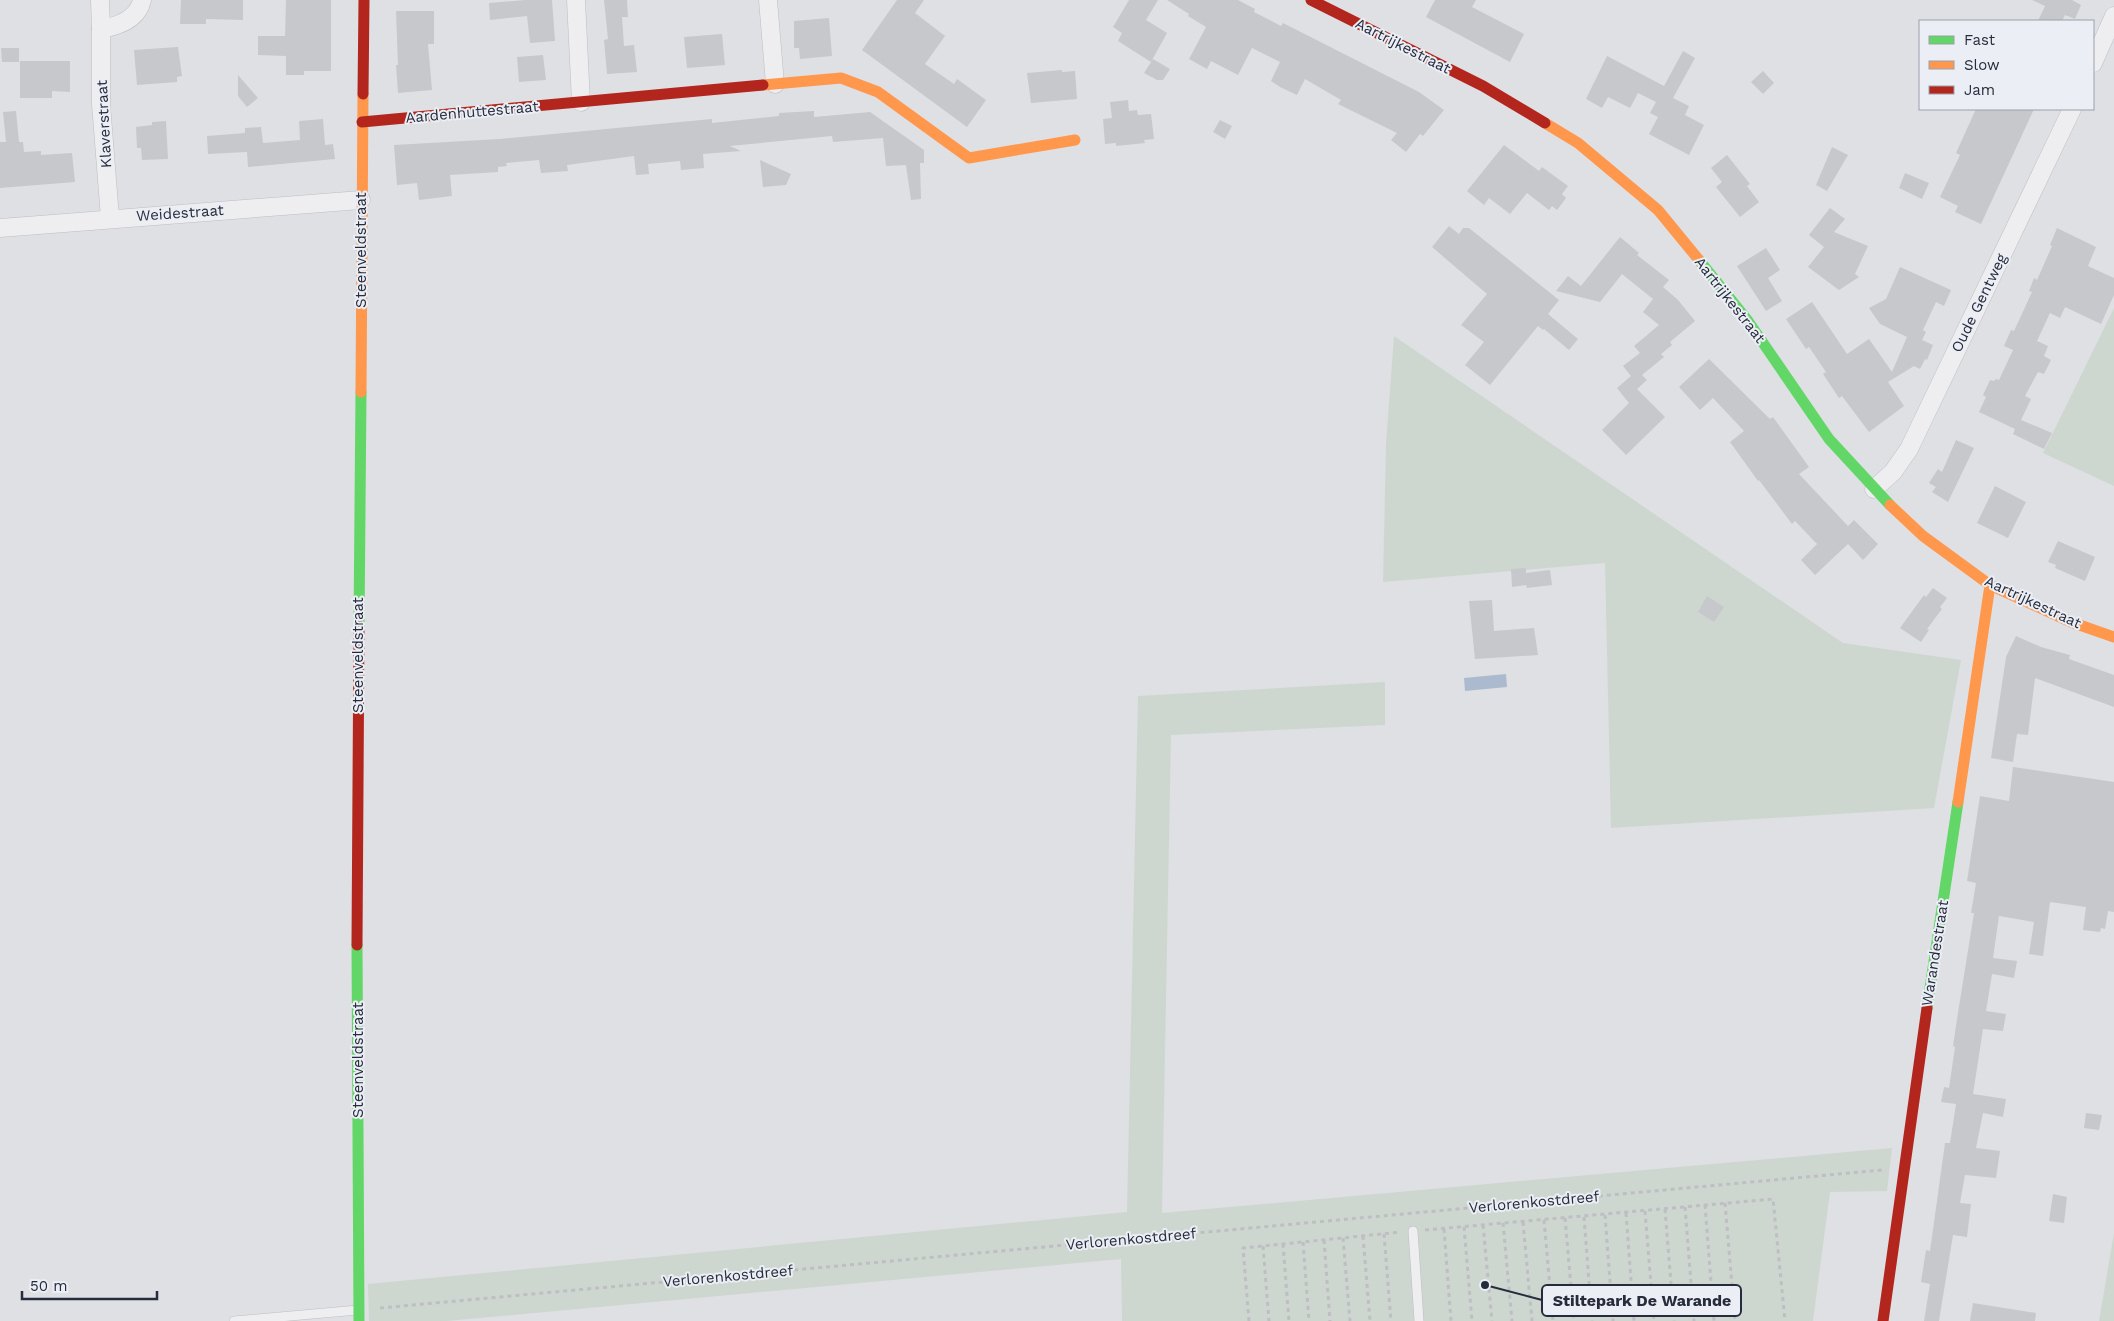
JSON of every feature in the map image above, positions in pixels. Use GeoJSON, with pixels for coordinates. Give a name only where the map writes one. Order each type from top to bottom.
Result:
{"type":"FeatureCollection","features":[{"type":"Feature","properties":{"kind":"street","name":"Klaverstraat"},"geometry":{"type":"LineString","coordinates":[[100,0],[101,104],[110,218]]}},
{"type":"Feature","properties":{"kind":"street"},"geometry":{"type":"LineString","coordinates":[[101,29],[114,27],[131,18],[136,14],[142,0]]}},
{"type":"Feature","properties":{"kind":"street","name":"Steenveldstraat"},"geometry":{"type":"LineString","coordinates":[[359,1316],[357,910],[364,0]]}},
{"type":"Feature","properties":{"kind":"street"},"geometry":{"type":"LineString","coordinates":[[576,0],[581,102]]}},
{"type":"Feature","properties":{"kind":"street"},"geometry":{"type":"LineString","coordinates":[[768,0],[775,84]]}},
{"type":"Feature","properties":{"kind":"street","name":"Aartrijkestraat"},"geometry":{"type":"LineString","coordinates":[[1310,0],[1483,86],[1578,143],[1658,210],[1748,321],[1829,438],[1874,489],[1923,536],[1990,585],[2071,622],[2114,637]]}},
{"type":"Feature","properties":{"kind":"street"},"geometry":{"type":"LineString","coordinates":[[2094,61],[2114,16]]}},
{"type":"Feature","properties":{"kind":"street","name":"Aardenhuttestraat"},"geometry":{"type":"LineString","coordinates":[[362,122],[841,78],[878,92],[969,158],[1075,140]]}},
{"type":"Feature","properties":{"kind":"street","name":"Oude Gentweg"},"geometry":{"type":"LineString","coordinates":[[1874,489],[1894,472],[1909,449],[2072,110]]}},
{"type":"Feature","properties":{"kind":"street","name":"Weidestraat"},"geometry":{"type":"LineString","coordinates":[[0,228],[361,200]]}},
{"type":"Feature","properties":{"kind":"street","name":"Warandestraat"},"geometry":{"type":"LineString","coordinates":[[1883,1321],[1903,1168],[1990,585]]}},
{"type":"Feature","properties":{"kind":"lane"},"geometry":{"type":"LineString","coordinates":[[1413,1231],[1419,1321]]}},
{"type":"Feature","properties":{"kind":"lane"},"geometry":{"type":"LineString","coordinates":[[234,1321],[359,1316]]}},
{"type":"Feature","properties":{"kind":"path","name":"Verlorenkostdreef"},"geometry":{"type":"LineString","coordinates":[[359,1316],[1903,1168]]}},
{"type":"Feature","properties":{"kind":"path"},"geometry":{"type":"LineString","coordinates":[[1249,1321],[1243,1248],[1773,1199],[1785,1321]]}},
{"type":"Feature","properties":{"kind":"path"},"geometry":{"type":"LineString","coordinates":[[1725,1203],[1735,1321]]}},
{"type":"Feature","properties":{"kind":"path"},"geometry":{"type":"LineString","coordinates":[[1705,1205],[1714,1321]]}},
{"type":"Feature","properties":{"kind":"path"},"geometry":{"type":"LineString","coordinates":[[1685,1207],[1694,1321]]}},
{"type":"Feature","properties":{"kind":"path"},"geometry":{"type":"LineString","coordinates":[[1665,1209],[1674,1321]]}},
{"type":"Feature","properties":{"kind":"path"},"geometry":{"type":"LineString","coordinates":[[1645,1211],[1654,1321]]}},
{"type":"Feature","properties":{"kind":"path"},"geometry":{"type":"LineString","coordinates":[[1626,1213],[1634,1321]]}},
{"type":"Feature","properties":{"kind":"path"},"geometry":{"type":"LineString","coordinates":[[1605,1215],[1613,1321]]}},
{"type":"Feature","properties":{"kind":"path"},"geometry":{"type":"LineString","coordinates":[[1584,1217],[1592,1321]]}},
{"type":"Feature","properties":{"kind":"path"},"geometry":{"type":"LineString","coordinates":[[1565,1218],[1574,1321]]}},
{"type":"Feature","properties":{"kind":"path"},"geometry":{"type":"LineString","coordinates":[[1544,1220],[1553,1321]]}},
{"type":"Feature","properties":{"kind":"path"},"geometry":{"type":"LineString","coordinates":[[1523,1222],[1532,1321]]}},
{"type":"Feature","properties":{"kind":"path"},"geometry":{"type":"LineString","coordinates":[[1503,1224],[1512,1321]]}},
{"type":"Feature","properties":{"kind":"path"},"geometry":{"type":"LineString","coordinates":[[1483,1225],[1492,1321]]}},
{"type":"Feature","properties":{"kind":"path"},"geometry":{"type":"LineString","coordinates":[[1464,1227],[1472,1321]]}},
{"type":"Feature","properties":{"kind":"path"},"geometry":{"type":"LineString","coordinates":[[1444,1229],[1451,1321]]}},
{"type":"Feature","properties":{"kind":"path"},"geometry":{"type":"LineString","coordinates":[[1384,1234],[1391,1321]]}},
{"type":"Feature","properties":{"kind":"path"},"geometry":{"type":"LineString","coordinates":[[1363,1236],[1370,1321]]}},
{"type":"Feature","properties":{"kind":"path"},"geometry":{"type":"LineString","coordinates":[[1343,1238],[1350,1321]]}},
{"type":"Feature","properties":{"kind":"path"},"geometry":{"type":"LineString","coordinates":[[1324,1240],[1330,1321]]}},
{"type":"Feature","properties":{"kind":"path"},"geometry":{"type":"LineString","coordinates":[[1303,1242],[1309,1321]]}},
{"type":"Feature","properties":{"kind":"path"},"geometry":{"type":"LineString","coordinates":[[1283,1244],[1289,1321]]}},
{"type":"Feature","properties":{"kind":"path"},"geometry":{"type":"LineString","coordinates":[[1263,1246],[1269,1321]]}},
{"type":"Feature","properties":{"kind":"shaded area"},"geometry":{"type":"Polygon","coordinates":[[[2114,308],[2114,486],[2043,453],[2114,308]]]}},
{"type":"Feature","properties":{"kind":"shaded area"},"geometry":{"type":"Polygon","coordinates":[[[1394,336],[1843,643],[1961,660],[1934,808],[1611,828],[1605,563],[1383,582],[1386,444],[1394,336]]]}},
{"type":"Feature","properties":{"kind":"shaded area"},"geometry":{"type":"Polygon","coordinates":[[[1385,682],[1385,725],[1171,735],[1162,1213],[1892,1148],[1887,1191],[1830,1192],[1813,1321],[1122,1321],[1121,1259],[447,1321],[369,1321],[368,1284],[1127,1212],[1138,696],[1385,682]]]}},
{"type":"Feature","properties":{"kind":"shaded area"},"geometry":{"type":"Polygon","coordinates":[[[2114,1233],[2114,1321],[2099,1321],[2114,1233]]]}},
{"type":"Feature","properties":{"kind":"water"},"geometry":{"type":"Polygon","coordinates":[[[1506,674],[1507,687],[1465,691],[1464,678],[1506,674]]]}},
{"type":"Feature","properties":{"kind":"building"},"geometry":{"type":"Polygon","coordinates":[[[181,0],[243,0],[243,20],[206,19],[206,24],[180,24],[181,0]]]}},
{"type":"Feature","properties":{"kind":"building"},"geometry":{"type":"Polygon","coordinates":[[[286,0],[331,0],[331,71],[304,71],[304,75],[286,75],[286,56],[258,55],[258,36],[285,36],[286,0]]]}},
{"type":"Feature","properties":{"kind":"building"},"geometry":{"type":"Polygon","coordinates":[[[552,0],[555,41],[530,43],[527,16],[490,20],[489,3],[552,0]]]}},
{"type":"Feature","properties":{"kind":"building"},"geometry":{"type":"Polygon","coordinates":[[[604,0],[627,0],[628,17],[622,17],[624,46],[634,45],[637,72],[607,74],[604,40],[608,39],[604,0]]]}},
{"type":"Feature","properties":{"kind":"building"},"geometry":{"type":"Polygon","coordinates":[[[897,0],[924,0],[915,13],[945,36],[925,64],[954,84],[957,79],[986,100],[967,127],[862,50],[897,0]]]}},
{"type":"Feature","properties":{"kind":"building"},"geometry":{"type":"Polygon","coordinates":[[[1129,0],[1158,0],[1146,20],[1167,33],[1151,62],[1118,41],[1122,33],[1113,27],[1129,0]]]}},
{"type":"Feature","properties":{"kind":"building"},"geometry":{"type":"Polygon","coordinates":[[[1167,0],[1238,0],[1255,9],[1254,12],[1281,26],[1283,23],[1419,92],[1444,110],[1423,136],[1420,134],[1406,152],[1391,140],[1397,133],[1338,104],[1341,100],[1305,79],[1297,95],[1271,81],[1280,62],[1252,48],[1238,75],[1211,61],[1207,69],[1189,59],[1206,27],[1167,0]]]}},
{"type":"Feature","properties":{"kind":"building"},"geometry":{"type":"Polygon","coordinates":[[[1435,0],[1476,0],[1472,7],[1524,34],[1510,62],[1426,17],[1435,0]]]}},
{"type":"Feature","properties":{"kind":"building"},"geometry":{"type":"Polygon","coordinates":[[[2032,0],[2072,0],[2081,5],[2075,19],[2065,15],[2062,20],[2038,20],[2045,6],[2032,0]]]}},
{"type":"Feature","properties":{"kind":"building"},"geometry":{"type":"Polygon","coordinates":[[[396,11],[434,11],[434,44],[428,44],[432,90],[398,93],[396,11]]]}},
{"type":"Feature","properties":{"kind":"building"},"geometry":{"type":"Polygon","coordinates":[[[829,18],[832,56],[800,59],[799,48],[794,48],[794,21],[829,18]]]}},
{"type":"Feature","properties":{"kind":"building"},"geometry":{"type":"Polygon","coordinates":[[[722,34],[725,65],[687,68],[684,37],[722,34]]]}},
{"type":"Feature","properties":{"kind":"building"},"geometry":{"type":"Polygon","coordinates":[[[178,47],[182,76],[177,77],[177,82],[137,85],[134,50],[178,47]]]}},
{"type":"Feature","properties":{"kind":"building"},"geometry":{"type":"Polygon","coordinates":[[[1,48],[19,48],[19,62],[2,62],[1,48]]]}},
{"type":"Feature","properties":{"kind":"building"},"geometry":{"type":"Polygon","coordinates":[[[1683,51],[1695,58],[1673,98],[1689,106],[1685,115],[1704,125],[1689,155],[1649,134],[1658,117],[1650,113],[1656,102],[1638,93],[1630,108],[1608,97],[1602,108],[1586,99],[1607,56],[1664,86],[1683,51]]]}},
{"type":"Feature","properties":{"kind":"building"},"geometry":{"type":"Polygon","coordinates":[[[543,55],[546,80],[519,82],[517,57],[543,55]]]}},
{"type":"Feature","properties":{"kind":"building"},"geometry":{"type":"Polygon","coordinates":[[[1153,59],[1170,69],[1163,80],[1157,80],[1144,73],[1153,59]]]}},
{"type":"Feature","properties":{"kind":"building"},"geometry":{"type":"Polygon","coordinates":[[[20,61],[70,61],[70,92],[52,91],[52,98],[20,98],[20,61]]]}},
{"type":"Feature","properties":{"kind":"building"},"geometry":{"type":"Polygon","coordinates":[[[1062,70],[1062,72],[1075,71],[1077,99],[1031,103],[1027,73],[1062,70]]]}},
{"type":"Feature","properties":{"kind":"building"},"geometry":{"type":"Polygon","coordinates":[[[1763,71],[1774,83],[1763,94],[1751,82],[1763,71]]]}},
{"type":"Feature","properties":{"kind":"building"},"geometry":{"type":"Polygon","coordinates":[[[238,75],[258,98],[247,107],[238,96],[238,75]]]}},
{"type":"Feature","properties":{"kind":"building"},"geometry":{"type":"Polygon","coordinates":[[[1128,100],[1129,111],[1137,110],[1138,115],[1151,114],[1154,139],[1144,140],[1145,143],[1116,146],[1116,143],[1105,144],[1103,119],[1112,118],[1110,102],[1128,100]]]}},
{"type":"Feature","properties":{"kind":"building"},"geometry":{"type":"Polygon","coordinates":[[[1976,110],[2034,110],[1981,224],[1955,212],[1958,206],[1940,197],[1960,155],[1956,153],[1976,110]]]}},
{"type":"Feature","properties":{"kind":"building"},"geometry":{"type":"Polygon","coordinates":[[[16,111],[19,142],[23,142],[24,152],[41,151],[41,155],[72,153],[75,182],[0,188],[0,142],[6,142],[3,112],[16,111]]]}},
{"type":"Feature","properties":{"kind":"building"},"geometry":{"type":"Polygon","coordinates":[[[814,111],[814,117],[870,112],[924,150],[924,163],[920,163],[921,199],[911,200],[906,165],[886,166],[883,138],[833,142],[832,136],[730,146],[741,151],[703,154],[704,168],[681,170],[680,161],[648,164],[649,174],[636,175],[634,156],[567,165],[568,171],[541,173],[539,160],[506,163],[507,166],[498,167],[498,172],[450,175],[452,196],[419,200],[417,183],[397,185],[394,145],[499,139],[712,119],[712,123],[779,116],[779,113],[814,111]]]}},
{"type":"Feature","properties":{"kind":"building"},"geometry":{"type":"Polygon","coordinates":[[[323,119],[325,145],[333,144],[335,159],[248,167],[247,152],[208,154],[207,136],[245,133],[245,128],[261,127],[263,143],[300,140],[299,121],[323,119]]]}},
{"type":"Feature","properties":{"kind":"building"},"geometry":{"type":"Polygon","coordinates":[[[1220,120],[1232,126],[1225,139],[1213,132],[1220,120]]]}},
{"type":"Feature","properties":{"kind":"building"},"geometry":{"type":"Polygon","coordinates":[[[166,121],[168,159],[142,160],[141,148],[137,148],[136,127],[152,125],[152,122],[166,121]]]}},
{"type":"Feature","properties":{"kind":"building"},"geometry":{"type":"Polygon","coordinates":[[[1504,145],[1539,171],[1542,167],[1568,186],[1562,194],[1566,198],[1557,210],[1552,206],[1549,210],[1527,193],[1510,214],[1489,198],[1484,205],[1467,191],[1504,145]]]}},
{"type":"Feature","properties":{"kind":"building"},"geometry":{"type":"Polygon","coordinates":[[[1832,147],[1848,155],[1827,191],[1816,185],[1832,147]]]}},
{"type":"Feature","properties":{"kind":"building"},"geometry":{"type":"Polygon","coordinates":[[[1727,155],[1750,184],[1747,186],[1759,202],[1740,217],[1716,187],[1722,182],[1711,168],[1727,155]]]}},
{"type":"Feature","properties":{"kind":"building"},"geometry":{"type":"Polygon","coordinates":[[[760,160],[791,174],[786,185],[763,187],[760,160]]]}},
{"type":"Feature","properties":{"kind":"building"},"geometry":{"type":"Polygon","coordinates":[[[1905,173],[1929,183],[1922,199],[1899,188],[1905,173]]]}},
{"type":"Feature","properties":{"kind":"building"},"geometry":{"type":"Polygon","coordinates":[[[1830,208],[1845,219],[1834,232],[1868,246],[1855,274],[1859,277],[1839,290],[1808,267],[1824,247],[1809,235],[1830,208]]]}},
{"type":"Feature","properties":{"kind":"building"},"geometry":{"type":"Polygon","coordinates":[[[1449,226],[1459,234],[1463,228],[1469,228],[1559,300],[1548,314],[1578,339],[1569,350],[1538,326],[1490,385],[1465,365],[1484,342],[1461,325],[1487,294],[1432,247],[1449,226]]]}},
{"type":"Feature","properties":{"kind":"building"},"geometry":{"type":"Polygon","coordinates":[[[2057,228],[2096,247],[2088,266],[2114,278],[2114,295],[2101,324],[2065,307],[2060,318],[2050,313],[2037,341],[2048,346],[2044,356],[2051,360],[2044,374],[2038,372],[2025,396],[2031,399],[2021,420],[2052,433],[2044,449],[2013,434],[2015,429],[1979,412],[1986,397],[1983,395],[1990,380],[1999,380],[2013,350],[2004,346],[2011,330],[2014,331],[2032,292],[2029,291],[2034,278],[2037,280],[2052,246],[2050,245],[2057,228]]]}},
{"type":"Feature","properties":{"kind":"building"},"geometry":{"type":"Polygon","coordinates":[[[1620,237],[1639,253],[1637,255],[1669,280],[1663,287],[1678,300],[1695,321],[1670,342],[1672,345],[1661,354],[1664,357],[1642,375],[1647,380],[1637,389],[1665,417],[1626,455],[1602,430],[1629,403],[1617,388],[1631,376],[1623,366],[1640,353],[1634,346],[1659,325],[1643,312],[1653,299],[1622,274],[1600,302],[1556,291],[1568,276],[1581,286],[1620,237]]]}},
{"type":"Feature","properties":{"kind":"building"},"geometry":{"type":"Polygon","coordinates":[[[1766,248],[1780,270],[1768,278],[1782,301],[1766,311],[1737,266],[1766,248]]]}},
{"type":"Feature","properties":{"kind":"building"},"geometry":{"type":"Polygon","coordinates":[[[1900,267],[1951,290],[1944,306],[1936,302],[1923,330],[1926,332],[1922,340],[1933,345],[1927,360],[1925,359],[1920,369],[1914,366],[1888,382],[1904,406],[1869,432],[1842,396],[1839,398],[1823,374],[1826,372],[1809,347],[1806,349],[1786,319],[1812,302],[1847,354],[1869,339],[1892,372],[1907,337],[1880,324],[1869,308],[1886,299],[1900,267]]]}},
{"type":"Feature","properties":{"kind":"building"},"geometry":{"type":"Polygon","coordinates":[[[1709,359],[1770,419],[1773,417],[1809,467],[1799,474],[1848,526],[1854,520],[1878,544],[1863,560],[1848,544],[1815,575],[1801,560],[1817,544],[1795,521],[1792,524],[1730,442],[1744,431],[1713,398],[1700,410],[1679,387],[1709,359]]]}},
{"type":"Feature","properties":{"kind":"building"},"geometry":{"type":"Polygon","coordinates":[[[1956,440],[1974,448],[1948,502],[1932,492],[1936,487],[1929,483],[1938,469],[1942,472],[1956,440]]]}},
{"type":"Feature","properties":{"kind":"building"},"geometry":{"type":"Polygon","coordinates":[[[1995,486],[2026,502],[2008,538],[1977,523],[1995,486]]]}},
{"type":"Feature","properties":{"kind":"building"},"geometry":{"type":"Polygon","coordinates":[[[2058,541],[2095,557],[2085,581],[2055,568],[2056,565],[2048,562],[2058,541]]]}},
{"type":"Feature","properties":{"kind":"building"},"geometry":{"type":"Polygon","coordinates":[[[1526,568],[1526,573],[1550,570],[1552,585],[1527,588],[1526,585],[1512,587],[1511,569],[1526,568]]]}},
{"type":"Feature","properties":{"kind":"building"},"geometry":{"type":"Polygon","coordinates":[[[1933,588],[1947,598],[1921,642],[1900,628],[1924,595],[1926,597],[1933,588]]]}},
{"type":"Feature","properties":{"kind":"building"},"geometry":{"type":"Polygon","coordinates":[[[1707,596],[1724,607],[1714,622],[1698,612],[1707,596]]]}},
{"type":"Feature","properties":{"kind":"building"},"geometry":{"type":"Polygon","coordinates":[[[1492,600],[1494,631],[1534,628],[1538,655],[1475,659],[1469,601],[1492,600]]]}},
{"type":"Feature","properties":{"kind":"building"},"geometry":{"type":"Polygon","coordinates":[[[2016,636],[2041,647],[2070,655],[2069,659],[2114,675],[2114,707],[2035,678],[2028,735],[2017,734],[2013,762],[1991,758],[2006,657],[2016,636]]]}},
{"type":"Feature","properties":{"kind":"building"},"geometry":{"type":"Polygon","coordinates":[[[2013,767],[2114,782],[2114,912],[2108,911],[2105,929],[2101,928],[2100,932],[2083,930],[2086,907],[2050,902],[2043,956],[2029,954],[2034,922],[1999,916],[1993,958],[2017,961],[2014,978],[1992,974],[1986,1011],[2006,1014],[2003,1031],[1983,1029],[1973,1094],[2006,1099],[2003,1117],[1983,1113],[1976,1148],[2000,1151],[1996,1178],[1965,1175],[1960,1203],[1971,1204],[1967,1237],[1953,1235],[1939,1321],[1924,1321],[1930,1284],[1921,1282],[1926,1250],[1930,1251],[1945,1143],[1950,1143],[1956,1104],[1941,1102],[1944,1087],[1949,1088],[1955,1047],[1953,1046],[1974,913],[1971,913],[1976,883],[1967,881],[1980,796],[2009,801],[2013,767]]]}},
{"type":"Feature","properties":{"kind":"building"},"geometry":{"type":"Polygon","coordinates":[[[2086,1113],[2102,1115],[2099,1130],[2084,1128],[2086,1113]]]}},
{"type":"Feature","properties":{"kind":"building"},"geometry":{"type":"Polygon","coordinates":[[[2053,1194],[2067,1197],[2064,1223],[2049,1221],[2053,1194]]]}},
{"type":"Feature","properties":{"kind":"building"},"geometry":{"type":"Polygon","coordinates":[[[1973,1303],[2036,1313],[2035,1321],[1970,1321],[1973,1303]]]}},
{"type":"Feature","properties":{"kind":"traffic: fast"},"geometry":{"type":"LineString","coordinates":[[1699,260],[1748,321],[1829,439],[1890,505]]}},
{"type":"Feature","properties":{"kind":"traffic: fast"},"geometry":{"type":"LineString","coordinates":[[359,626],[361,392]]}},
{"type":"Feature","properties":{"kind":"traffic: fast"},"geometry":{"type":"LineString","coordinates":[[1927,1008],[1958,802]]}},
{"type":"Feature","properties":{"kind":"traffic: fast"},"geometry":{"type":"LineString","coordinates":[[357,945],[359,1321]]}},
{"type":"Feature","properties":{"kind":"traffic: slow"},"geometry":{"type":"LineString","coordinates":[[763,85],[841,78],[878,92],[969,158],[1075,140]]}},
{"type":"Feature","properties":{"kind":"traffic: slow"},"geometry":{"type":"LineString","coordinates":[[361,392],[363,94]]}},
{"type":"Feature","properties":{"kind":"traffic: slow"},"geometry":{"type":"LineString","coordinates":[[1545,123],[1578,143],[1658,210],[1699,260]]}},
{"type":"Feature","properties":{"kind":"traffic: slow"},"geometry":{"type":"LineString","coordinates":[[1890,505],[1923,536],[1990,585],[2071,622],[2114,637]]}},
{"type":"Feature","properties":{"kind":"traffic: slow"},"geometry":{"type":"LineString","coordinates":[[1958,802],[1990,585]]}},
{"type":"Feature","properties":{"kind":"traffic: jam"},"geometry":{"type":"LineString","coordinates":[[363,94],[364,0]]}},
{"type":"Feature","properties":{"kind":"traffic: jam"},"geometry":{"type":"LineString","coordinates":[[1311,0],[1483,86],[1545,123]]}},
{"type":"Feature","properties":{"kind":"traffic: jam"},"geometry":{"type":"LineString","coordinates":[[362,122],[763,85]]}},
{"type":"Feature","properties":{"kind":"traffic: jam"},"geometry":{"type":"LineString","coordinates":[[357,945],[359,626]]}},
{"type":"Feature","properties":{"kind":"traffic: jam"},"geometry":{"type":"LineString","coordinates":[[1883,1321],[1927,1008]]}},
{"type":"Feature","properties":{"kind":"place","name":"Stiltepark De Warande"},"geometry":{"type":"Point","coordinates":[1485,1285]}}]}
